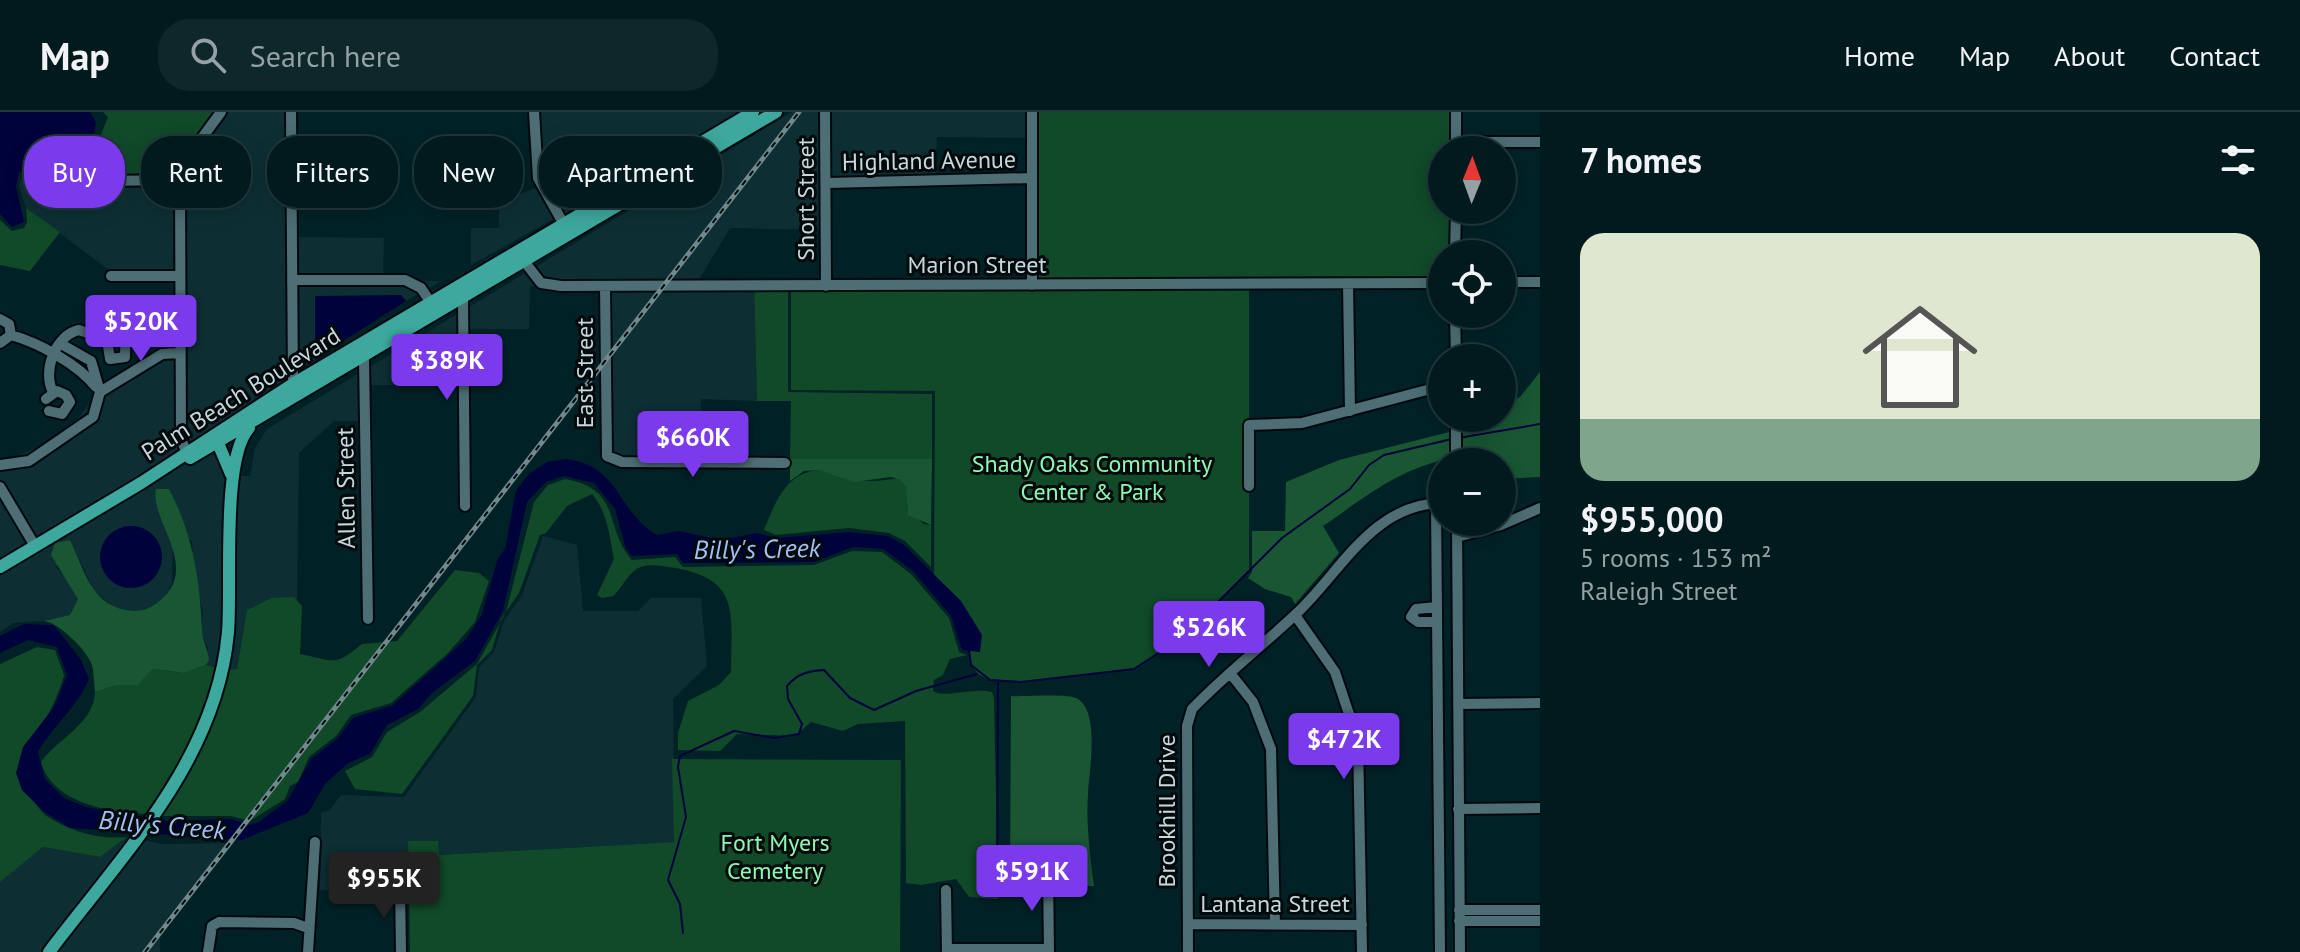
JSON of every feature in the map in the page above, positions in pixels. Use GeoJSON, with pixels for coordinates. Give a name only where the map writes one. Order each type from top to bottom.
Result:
{"type":"FeatureCollection","features":[{"type":"Feature","properties":{"kind":"main road","name":"Palm Beach Boulevard"},"geometry":{"type":"LineString","coordinates":[[0,567],[144,481],[186,451],[262,416],[463,299],[524,261],[566,229],[753,112]]}},
{"type":"Feature","properties":{"kind":"main road"},"geometry":{"type":"LineString","coordinates":[[728,140],[765,112]]}},
{"type":"Feature","properties":{"kind":"main road","name":"Palm Beach Boulevard"},"geometry":{"type":"LineString","coordinates":[[216,438],[293,384],[431,303],[776,112]]}},
{"type":"Feature","properties":{"kind":"main road"},"geometry":{"type":"LineString","coordinates":[[364,357],[378,335]]}},
{"type":"Feature","properties":{"kind":"main road"},"geometry":{"type":"LineString","coordinates":[[49,952],[158,808],[193,754],[221,677],[229,619],[235,459],[243,435],[262,416]]}},
{"type":"Feature","properties":{"kind":"main road"},"geometry":{"type":"LineString","coordinates":[[144,481],[216,438],[232,477]]}},
{"type":"Feature","properties":{"kind":"street"},"geometry":{"type":"LineString","coordinates":[[203,136],[221,112]]}},
{"type":"Feature","properties":{"kind":"street"},"geometry":{"type":"LineString","coordinates":[[291,112],[293,384]]}},
{"type":"Feature","properties":{"kind":"street"},"geometry":{"type":"LineString","coordinates":[[534,112],[538,178],[566,229]]}},
{"type":"Feature","properties":{"kind":"street","name":"Short Street"},"geometry":{"type":"LineString","coordinates":[[825,112],[826,286]]}},
{"type":"Feature","properties":{"kind":"street"},"geometry":{"type":"LineString","coordinates":[[1032,112],[1032,285]]}},
{"type":"Feature","properties":{"kind":"street"},"geometry":{"type":"LineString","coordinates":[[1456,112],[1456,136]]}},
{"type":"Feature","properties":{"kind":"street"},"geometry":{"type":"LineString","coordinates":[[1516,143],[1540,142]]}},
{"type":"Feature","properties":{"kind":"street","name":"Highland Avenue"},"geometry":{"type":"LineString","coordinates":[[827,183],[1032,178]]}},
{"type":"Feature","properties":{"kind":"street"},"geometry":{"type":"LineString","coordinates":[[180,208],[181,439],[186,451]]}},
{"type":"Feature","properties":{"kind":"street","name":"Marion Street"},"geometry":{"type":"LineString","coordinates":[[524,261],[541,283],[605,286],[1428,283]]}},
{"type":"Feature","properties":{"kind":"street"},"geometry":{"type":"LineString","coordinates":[[111,276],[179,276]]}},
{"type":"Feature","properties":{"kind":"street"},"geometry":{"type":"LineString","coordinates":[[292,280],[405,280],[421,288],[431,303]]}},
{"type":"Feature","properties":{"kind":"street"},"geometry":{"type":"LineString","coordinates":[[1516,282],[1540,282]]}},
{"type":"Feature","properties":{"kind":"street"},"geometry":{"type":"LineString","coordinates":[[1348,284],[1350,411]]}},
{"type":"Feature","properties":{"kind":"street","name":"East Street"},"geometry":{"type":"LineString","coordinates":[[605,286],[607,456],[611,459],[785,463]]}},
{"type":"Feature","properties":{"kind":"street"},"geometry":{"type":"LineString","coordinates":[[463,299],[465,506]]}},
{"type":"Feature","properties":{"kind":"street"},"geometry":{"type":"LineString","coordinates":[[0,319],[9,324],[11,335]]}},
{"type":"Feature","properties":{"kind":"street"},"geometry":{"type":"LineString","coordinates":[[49,401],[47,374],[68,334],[79,330],[107,340]]}},
{"type":"Feature","properties":{"kind":"street"},"geometry":{"type":"LineString","coordinates":[[11,335],[55,354],[87,376],[100,392]]}},
{"type":"Feature","properties":{"kind":"street"},"geometry":{"type":"LineString","coordinates":[[0,343],[11,335]]}},
{"type":"Feature","properties":{"kind":"street"},"geometry":{"type":"LineString","coordinates":[[0,465],[29,461],[85,426],[98,408],[100,392],[91,361],[61,344]]}},
{"type":"Feature","properties":{"kind":"street"},"geometry":{"type":"LineString","coordinates":[[100,392],[162,354],[180,353]]}},
{"type":"Feature","properties":{"kind":"street","name":"Allen Street"},"geometry":{"type":"LineString","coordinates":[[364,357],[368,619]]}},
{"type":"Feature","properties":{"kind":"street"},"geometry":{"type":"LineString","coordinates":[[1249,486],[1249,425],[1302,423],[1428,390]]}},
{"type":"Feature","properties":{"kind":"street"},"geometry":{"type":"LineString","coordinates":[[0,487],[35,546]]}},
{"type":"Feature","properties":{"kind":"street","name":"Brookhill Drive"},"geometry":{"type":"LineString","coordinates":[[1188,952],[1188,717],[1192,709],[1295,615],[1356,545],[1406,509],[1428,505]]}},
{"type":"Feature","properties":{"kind":"street"},"geometry":{"type":"LineString","coordinates":[[1460,952],[1457,537],[1501,525],[1540,508]]}},
{"type":"Feature","properties":{"kind":"street"},"geometry":{"type":"LineString","coordinates":[[1438,536],[1440,952]]}},
{"type":"Feature","properties":{"kind":"street"},"geometry":{"type":"LineString","coordinates":[[1437,607],[1416,609],[1411,617],[1418,622],[1437,622]]}},
{"type":"Feature","properties":{"kind":"street"},"geometry":{"type":"LineString","coordinates":[[1295,615],[1335,672],[1355,729],[1360,763],[1362,952]]}},
{"type":"Feature","properties":{"kind":"street"},"geometry":{"type":"LineString","coordinates":[[1230,673],[1253,702],[1271,749],[1275,924]]}},
{"type":"Feature","properties":{"kind":"street"},"geometry":{"type":"LineString","coordinates":[[1458,704],[1540,703]]}},
{"type":"Feature","properties":{"kind":"street"},"geometry":{"type":"LineString","coordinates":[[1458,809],[1540,808]]}},
{"type":"Feature","properties":{"kind":"street"},"geometry":{"type":"LineString","coordinates":[[308,952],[315,842]]}},
{"type":"Feature","properties":{"kind":"street"},"geometry":{"type":"LineString","coordinates":[[946,890],[947,951],[1049,950],[1048,873]]}},
{"type":"Feature","properties":{"kind":"street"},"geometry":{"type":"LineString","coordinates":[[400,887],[401,952]]}},
{"type":"Feature","properties":{"kind":"street"},"geometry":{"type":"LineString","coordinates":[[1459,916],[1540,910]]}},
{"type":"Feature","properties":{"kind":"street"},"geometry":{"type":"LineString","coordinates":[[1459,916],[1540,921]]}},
{"type":"Feature","properties":{"kind":"street"},"geometry":{"type":"LineString","coordinates":[[208,952],[212,926],[219,922],[294,923],[308,928]]}},
{"type":"Feature","properties":{"kind":"street","name":"Lantana Street"},"geometry":{"type":"LineString","coordinates":[[1188,924],[1362,925]]}},
{"type":"Feature","properties":{"kind":"shaded area"},"geometry":{"type":"Polygon","coordinates":[[[220,112],[296,112],[296,136],[267,136],[267,208],[296,208],[296,237],[384,238],[383,280],[442,281],[406,301],[400,295],[315,349],[323,354],[142,477],[0,562],[0,464],[65,434],[105,385],[181,349],[176,271],[109,270],[26,208],[125,208],[125,181],[141,180],[141,208],[251,208],[251,136],[204,136],[220,112]]]}},
{"type":"Feature","properties":{"kind":"shaded area"},"geometry":{"type":"Polygon","coordinates":[[[538,112],[740,112],[699,136],[540,136],[538,112]]]}},
{"type":"Feature","properties":{"kind":"shaded area"},"geometry":{"type":"Polygon","coordinates":[[[792,112],[1108,112],[1036,138],[937,137],[935,183],[832,182],[831,230],[730,228],[697,283],[754,285],[757,401],[701,399],[700,462],[608,461],[609,287],[530,286],[529,329],[469,329],[469,367],[422,367],[422,385],[371,385],[369,421],[334,421],[299,453],[297,600],[271,598],[247,610],[237,669],[227,670],[236,476],[250,476],[255,448],[267,429],[633,208],[722,208],[722,154],[792,112]]]}},
{"type":"Feature","properties":{"kind":"shaded area"},"geometry":{"type":"Polygon","coordinates":[[[24,176],[24,202],[19,186],[24,176]]]}},
{"type":"Feature","properties":{"kind":"shaded area"},"geometry":{"type":"Polygon","coordinates":[[[538,187],[539,208],[550,208],[555,218],[471,265],[471,228],[499,228],[499,208],[523,208],[523,193],[538,187]]]}},
{"type":"Feature","properties":{"kind":"shaded area"},"geometry":{"type":"Polygon","coordinates":[[[558,208],[574,208],[562,215],[558,208]]]}},
{"type":"Feature","properties":{"kind":"shaded area"},"geometry":{"type":"Polygon","coordinates":[[[207,453],[221,457],[228,477],[220,668],[206,665],[208,648],[201,633],[203,611],[195,582],[192,541],[163,522],[173,542],[172,584],[165,597],[152,606],[135,613],[114,607],[94,591],[70,540],[56,568],[68,578],[78,599],[70,615],[13,623],[0,632],[0,571],[145,485],[207,453]]]}},
{"type":"Feature","properties":{"kind":"shaded area"},"geometry":{"type":"Polygon","coordinates":[[[543,536],[577,545],[583,611],[638,611],[651,598],[701,598],[707,666],[673,699],[675,842],[438,855],[408,842],[409,892],[320,890],[321,812],[329,811],[341,795],[404,797],[476,697],[479,667],[494,652],[504,621],[522,595],[543,536]]]}},
{"type":"Feature","properties":{"kind":"shaded area"},"geometry":{"type":"Polygon","coordinates":[[[127,837],[132,837],[45,952],[0,952],[0,881],[43,847],[100,857],[127,837]]]}},
{"type":"Feature","properties":{"kind":"shaded area"},"geometry":{"type":"Polygon","coordinates":[[[140,839],[162,844],[234,843],[160,934],[160,952],[54,952],[140,839]]]}},
{"type":"Feature","properties":{"kind":"green space"},"geometry":{"type":"Polygon","coordinates":[[[103,112],[216,112],[200,136],[141,136],[141,177],[125,178],[125,136],[100,136],[108,117],[103,112]]]}},
{"type":"Feature","properties":{"kind":"green space"},"geometry":{"type":"Polygon","coordinates":[[[1036,112],[1452,112],[1452,136],[1428,136],[1428,224],[1452,224],[1452,240],[1428,240],[1428,282],[1037,280],[1036,112]]]}},
{"type":"Feature","properties":{"kind":"green space"},"geometry":{"type":"Polygon","coordinates":[[[26,208],[60,232],[30,271],[0,265],[0,220],[12,231],[24,228],[26,208]]]}},
{"type":"Feature","properties":{"kind":"green space"},"geometry":{"type":"Polygon","coordinates":[[[754,285],[788,288],[788,392],[932,394],[932,459],[790,459],[791,401],[757,401],[754,285]]]}},
{"type":"Feature","properties":{"kind":"green space","name":"Shady Oaks Community Center & Park"},"geometry":{"type":"Polygon","coordinates":[[[791,287],[1249,288],[1249,572],[1183,637],[1134,669],[1021,682],[990,680],[978,674],[971,665],[966,631],[934,592],[935,391],[791,390],[791,287]]]}},
{"type":"Feature","properties":{"kind":"green space"},"geometry":{"type":"Polygon","coordinates":[[[1540,372],[1540,477],[1516,478],[1516,448],[1462,448],[1461,432],[1516,432],[1516,399],[1540,372]]]}},
{"type":"Feature","properties":{"kind":"green space"},"geometry":{"type":"Polygon","coordinates":[[[1453,432],[1453,448],[1428,448],[1428,465],[1400,476],[1369,494],[1323,526],[1339,553],[1295,604],[1291,597],[1265,589],[1248,578],[1252,572],[1252,531],[1285,531],[1286,482],[1339,460],[1453,432]]]}},
{"type":"Feature","properties":{"kind":"green space"},"geometry":{"type":"Polygon","coordinates":[[[790,459],[932,459],[931,525],[908,515],[906,487],[900,480],[891,477],[854,482],[819,470],[804,471],[790,481],[790,459]]]}},
{"type":"Feature","properties":{"kind":"green space"},"geometry":{"type":"Polygon","coordinates":[[[819,470],[866,481],[894,479],[903,482],[907,508],[924,524],[931,525],[931,567],[905,541],[889,533],[849,528],[776,535],[764,530],[778,499],[790,482],[798,476],[819,470]]]}},
{"type":"Feature","properties":{"kind":"green space"},"geometry":{"type":"Polygon","coordinates":[[[565,479],[596,491],[604,500],[617,535],[632,560],[675,557],[683,567],[814,565],[852,551],[882,552],[911,574],[949,618],[959,652],[967,655],[950,659],[943,675],[934,680],[933,691],[945,694],[992,692],[998,899],[969,897],[956,879],[921,885],[906,883],[905,721],[858,724],[843,731],[811,722],[795,736],[737,734],[720,751],[678,750],[678,733],[688,701],[719,685],[731,672],[732,633],[728,602],[721,589],[709,579],[692,572],[654,565],[637,569],[613,596],[602,598],[597,595],[614,559],[605,517],[592,494],[567,506],[546,533],[540,535],[519,593],[506,612],[534,502],[548,485],[565,479]]]}},
{"type":"Feature","properties":{"kind":"green space"},"geometry":{"type":"Polygon","coordinates":[[[156,489],[169,489],[184,523],[197,576],[202,634],[209,660],[206,665],[184,673],[153,669],[138,685],[117,685],[95,692],[92,665],[84,652],[72,638],[44,621],[70,615],[78,599],[51,555],[55,543],[70,540],[93,588],[100,597],[118,608],[144,610],[158,602],[171,589],[176,574],[171,544],[156,501],[156,489]]]}},
{"type":"Feature","properties":{"kind":"green space"},"geometry":{"type":"Polygon","coordinates":[[[455,570],[479,573],[489,581],[475,622],[448,653],[391,703],[351,715],[336,736],[309,757],[298,782],[290,786],[285,799],[250,821],[231,816],[160,816],[205,737],[227,670],[237,669],[247,610],[271,598],[294,597],[302,606],[300,654],[334,660],[362,644],[397,641],[455,570]]]}},
{"type":"Feature","properties":{"kind":"green space"},"geometry":{"type":"Polygon","coordinates":[[[500,623],[492,650],[477,665],[473,696],[402,794],[355,789],[345,771],[372,757],[387,732],[420,712],[477,664],[500,623]]]}},
{"type":"Feature","properties":{"kind":"green space"},"geometry":{"type":"Polygon","coordinates":[[[37,647],[55,650],[64,675],[28,764],[27,781],[32,798],[45,815],[64,826],[94,836],[127,837],[100,857],[43,847],[0,882],[0,664],[37,647]]]}},
{"type":"Feature","properties":{"kind":"green space"},"geometry":{"type":"Polygon","coordinates":[[[206,665],[220,668],[199,733],[149,814],[86,803],[57,788],[47,776],[41,762],[82,722],[93,703],[95,692],[117,685],[138,685],[153,669],[183,673],[206,665]]]}},
{"type":"Feature","properties":{"kind":"green space"},"geometry":{"type":"Polygon","coordinates":[[[1011,696],[1066,696],[1078,699],[1085,706],[1091,729],[1088,817],[1094,886],[1010,886],[1011,696]]]}},
{"type":"Feature","properties":{"kind":"green space","name":"Fort Myers Cemetery"},"geometry":{"type":"Polygon","coordinates":[[[672,759],[901,760],[900,952],[410,952],[408,841],[438,841],[439,855],[674,842],[672,759]]]}},
{"type":"Feature","properties":{"kind":"water"},"geometry":{"type":"Polygon","coordinates":[[[0,112],[90,112],[96,122],[93,136],[24,136],[24,170],[19,173],[16,186],[24,222],[12,227],[0,214],[0,112]]]}},
{"type":"Feature","properties":{"kind":"water"},"geometry":{"type":"Polygon","coordinates":[[[401,295],[406,301],[323,354],[315,349],[315,296],[401,295]]]}},
{"type":"Feature","properties":{"kind":"water"},"geometry":{"type":"Polygon","coordinates":[[[566,459],[598,470],[633,514],[657,535],[679,531],[721,540],[757,533],[776,538],[849,532],[888,536],[903,544],[961,601],[982,635],[980,652],[962,650],[951,616],[913,571],[883,549],[853,547],[814,562],[683,563],[677,554],[632,556],[626,549],[615,509],[594,483],[564,476],[546,482],[527,502],[503,611],[475,661],[433,692],[418,709],[387,725],[370,754],[348,763],[325,784],[308,813],[242,840],[70,828],[43,811],[22,790],[16,773],[23,747],[54,707],[67,675],[57,647],[28,640],[0,653],[0,636],[24,624],[54,625],[81,660],[89,679],[78,699],[38,752],[45,779],[64,798],[86,807],[168,821],[231,819],[250,825],[259,822],[288,800],[311,759],[338,738],[353,718],[393,705],[466,639],[482,614],[498,558],[505,549],[516,490],[530,473],[547,462],[566,459]]]}},
{"type":"Feature","properties":{"kind":"water"},"geometry":{"type":"Polygon","coordinates":[[[131,526],[143,528],[153,535],[160,545],[160,569],[153,579],[143,586],[131,588],[119,586],[109,579],[102,569],[100,557],[102,545],[109,535],[119,528],[131,526]]]}},
{"type":"Feature","properties":{"kind":"waterway","name":"Billy's Creek"},"geometry":{"type":"LineString","coordinates":[[1458,438],[1540,424]]}},
{"type":"Feature","properties":{"kind":"waterway","name":"Billy's Creek"},"geometry":{"type":"LineString","coordinates":[[969,650],[971,665],[990,680],[1021,682],[1134,669],[1183,637],[1282,538],[1350,489],[1369,465],[1384,455],[1452,439]]}},
{"type":"Feature","properties":{"kind":"waterway"},"geometry":{"type":"LineString","coordinates":[[683,933],[680,904],[668,880],[686,817],[678,767],[680,756],[734,731],[774,738],[799,734],[802,724],[788,699],[787,686],[795,678],[809,672],[824,670],[850,698],[874,710],[916,691],[977,674]]}},
{"type":"Feature","properties":{"kind":"waterway"},"geometry":{"type":"LineString","coordinates":[[997,895],[998,681]]}},
{"type":"Feature","properties":{"kind":"railway"},"geometry":{"type":"LineString","coordinates":[[145,952],[799,112]]}}]}
